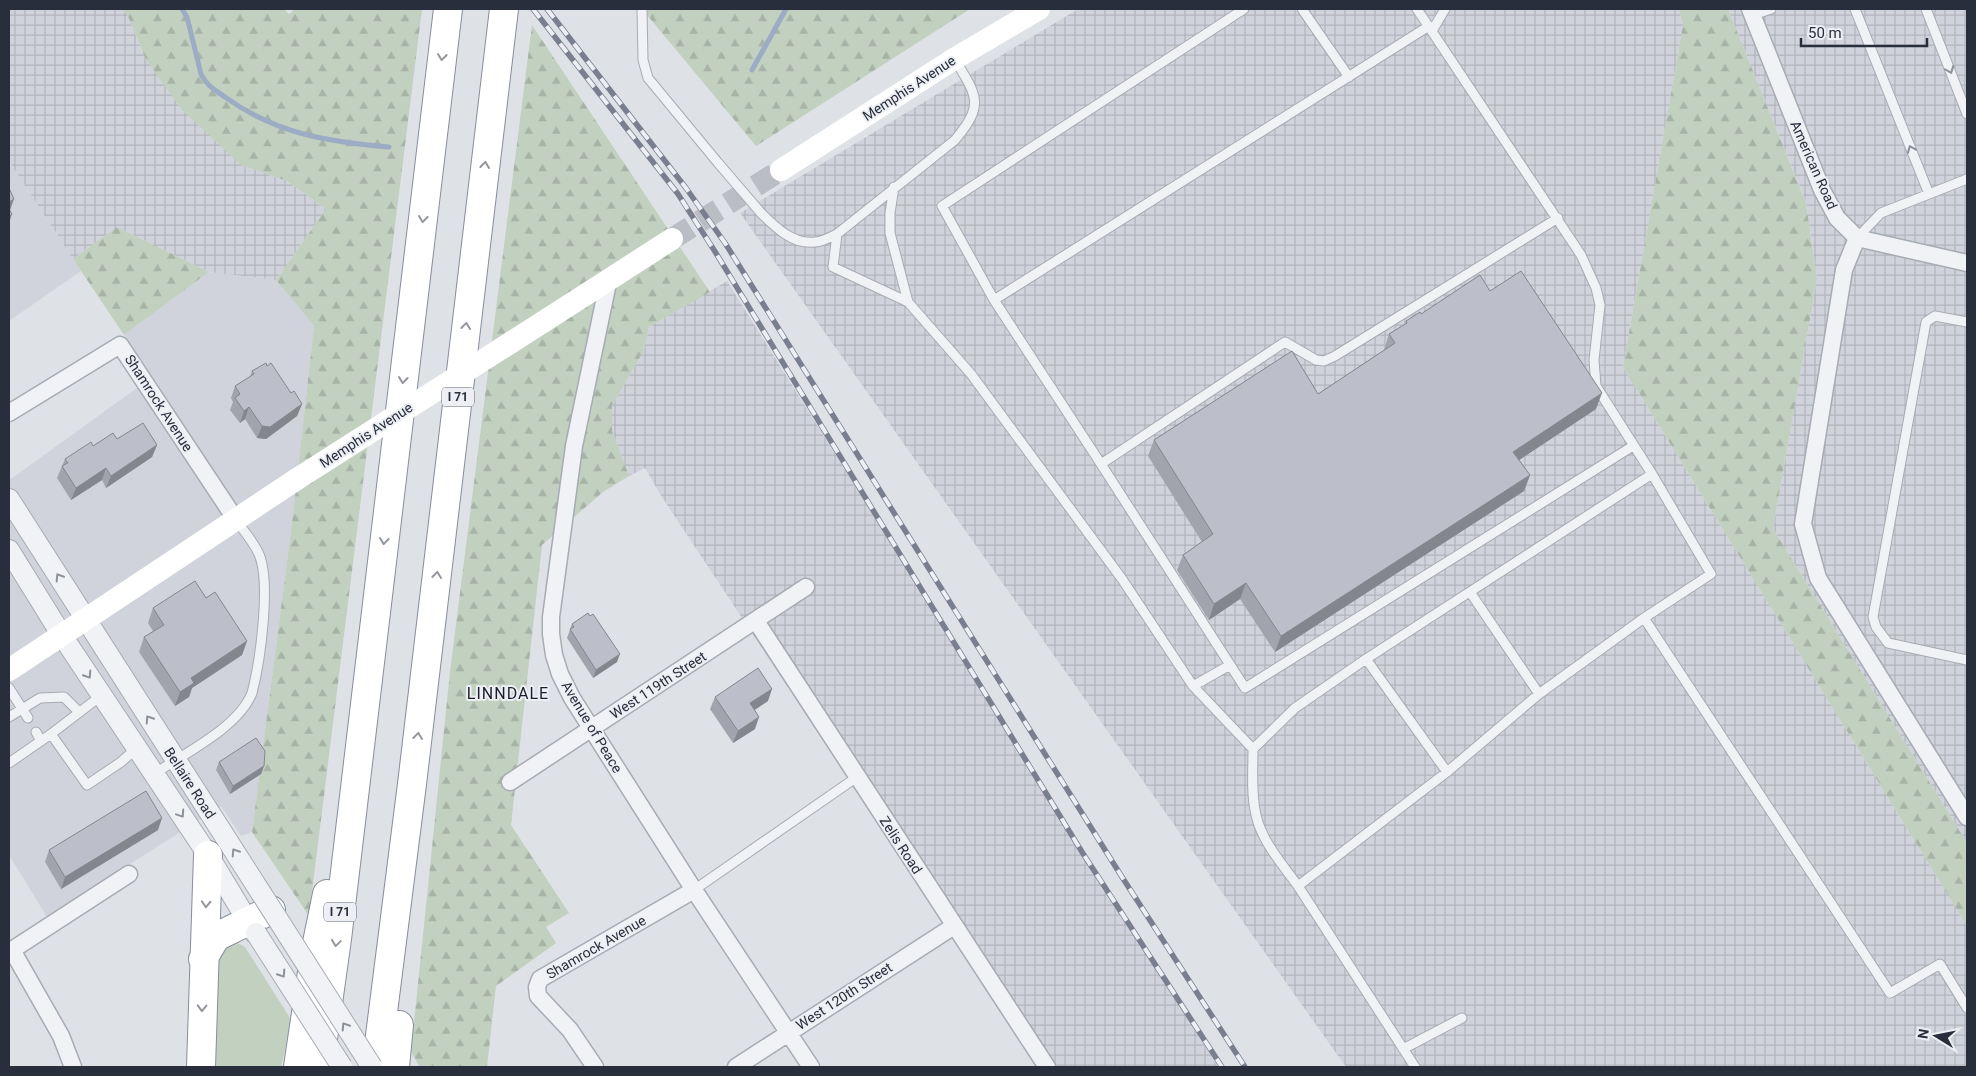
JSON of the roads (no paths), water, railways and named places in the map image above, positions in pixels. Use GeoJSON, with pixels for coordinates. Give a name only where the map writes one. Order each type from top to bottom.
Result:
{"type":"FeatureCollection","features":[{"type":"Feature","properties":{"kind":"highway","name":"I 71"},"geometry":{"type":"LineString","coordinates":[[319,1067],[337,939],[448,9]]}},
{"type":"Feature","properties":{"kind":"highway","name":"I 71"},"geometry":{"type":"LineString","coordinates":[[374,1067],[412,784],[504,9]]}},
{"type":"Feature","properties":{"kind":"highway"},"geometry":{"type":"LineString","coordinates":[[298,1067],[319,930],[358,756]]}},
{"type":"Feature","properties":{"kind":"highway"},"geometry":{"type":"LineString","coordinates":[[395,1067],[404,952],[412,784]]}},
{"type":"Feature","properties":{"kind":"highway"},"geometry":{"type":"LineString","coordinates":[[201,1067],[203,959],[208,855]]}},
{"type":"Feature","properties":{"kind":"highway"},"geometry":{"type":"LineString","coordinates":[[203,959],[216,937],[251,927],[266,901]]}},
{"type":"Feature","properties":{"kind":"main road","name":"Memphis Avenue"},"geometry":{"type":"LineString","coordinates":[[781,170],[954,59],[1038,9]]}},
{"type":"Feature","properties":{"kind":"main road","name":"Memphis Avenue"},"geometry":{"type":"LineString","coordinates":[[9,670],[297,479],[672,239]]}},
{"type":"Feature","properties":{"kind":"street","name":"American Road"},"geometry":{"type":"LineString","coordinates":[[1751,12],[1822,190],[1837,218],[1857,238]]}},
{"type":"Feature","properties":{"kind":"street"},"geometry":{"type":"LineString","coordinates":[[1967,263],[1857,238],[1844,270],[1803,524],[1818,578],[1967,817]]}},
{"type":"Feature","properties":{"kind":"street","name":"Avenue of Peace"},"geometry":{"type":"LineString","coordinates":[[609,278],[574,446],[551,625],[552,650],[560,674],[572,698],[694,890],[811,1067]]}},
{"type":"Feature","properties":{"kind":"street","name":"Shamrock Avenue"},"geometry":{"type":"LineString","coordinates":[[9,413],[120,345],[236,520]]}},
{"type":"Feature","properties":{"kind":"street","name":"Bellaire Road"},"geometry":{"type":"LineString","coordinates":[[9,499],[374,1067]]}},
{"type":"Feature","properties":{"kind":"street","name":"Bellaire Road"},"geometry":{"type":"LineString","coordinates":[[9,550],[61,634],[208,855],[251,927],[342,1067]]}},
{"type":"Feature","properties":{"kind":"street","name":"West 119th Street"},"geometry":{"type":"LineString","coordinates":[[510,782],[806,587]]}},
{"type":"Feature","properties":{"kind":"street","name":"Zelis Road"},"geometry":{"type":"LineString","coordinates":[[756,621],[1047,1067]]}},
{"type":"Feature","properties":{"kind":"street"},"geometry":{"type":"LineString","coordinates":[[73,1067],[60,1036],[10,951],[129,874]]}},
{"type":"Feature","properties":{"kind":"street","name":"Shamrock Avenue"},"geometry":{"type":"LineString","coordinates":[[595,1067],[570,1030],[538,996],[540,979],[694,890]]}},
{"type":"Feature","properties":{"kind":"street","name":"West 120th Street"},"geometry":{"type":"LineString","coordinates":[[736,1067],[954,926]]}},
{"type":"Feature","properties":{"kind":"lane"},"geometry":{"type":"LineString","coordinates":[[642,9],[644,60],[648,78],[761,213],[786,235],[800,242],[816,242],[838,234],[894,187],[955,140],[969,123],[974,112],[975,99],[969,83],[954,59]]}},
{"type":"Feature","properties":{"kind":"lane"},"geometry":{"type":"LineString","coordinates":[[1244,9],[942,206],[994,300],[1245,688],[1633,446]]}},
{"type":"Feature","properties":{"kind":"lane"},"geometry":{"type":"LineString","coordinates":[[1302,9],[1349,77]]}},
{"type":"Feature","properties":{"kind":"lane"},"geometry":{"type":"LineString","coordinates":[[1298,886],[1448,772],[1539,694],[1644,618],[1711,574],[1652,474],[1596,386],[1594,366],[1600,305],[1596,288],[1581,255],[1417,9]]}},
{"type":"Feature","properties":{"kind":"lane"},"geometry":{"type":"LineString","coordinates":[[994,300],[1349,77],[1431,29],[1445,9]]}},
{"type":"Feature","properties":{"kind":"lane"},"geometry":{"type":"LineString","coordinates":[[1751,12],[1772,9]]}},
{"type":"Feature","properties":{"kind":"lane"},"geometry":{"type":"LineString","coordinates":[[1855,9],[1929,194]]}},
{"type":"Feature","properties":{"kind":"lane"},"geometry":{"type":"LineString","coordinates":[[1926,9],[1967,114]]}},
{"type":"Feature","properties":{"kind":"lane"},"geometry":{"type":"LineString","coordinates":[[1857,238],[1881,213],[1967,179]]}},
{"type":"Feature","properties":{"kind":"lane"},"geometry":{"type":"LineString","coordinates":[[894,187],[890,213],[890,233],[908,302]]}},
{"type":"Feature","properties":{"kind":"lane"},"geometry":{"type":"LineString","coordinates":[[1101,464],[1285,342],[1316,360],[1324,361],[1558,218]]}},
{"type":"Feature","properties":{"kind":"lane"},"geometry":{"type":"LineString","coordinates":[[838,234],[832,267],[908,302],[971,374],[1122,579],[1192,686],[1253,749],[1253,796],[1256,817],[1271,848],[1298,886],[1415,1067]]}},
{"type":"Feature","properties":{"kind":"lane"},"geometry":{"type":"LineString","coordinates":[[1967,322],[1935,316],[1926,322],[1873,617],[1876,628],[1888,643],[1967,660]]}},
{"type":"Feature","properties":{"kind":"lane"},"geometry":{"type":"LineString","coordinates":[[1253,749],[1296,708],[1366,659],[1652,474]]}},
{"type":"Feature","properties":{"kind":"lane"},"geometry":{"type":"LineString","coordinates":[[154,774],[232,722],[248,702],[253,687],[262,624],[263,571],[258,552],[236,520]]}},
{"type":"Feature","properties":{"kind":"lane"},"geometry":{"type":"LineString","coordinates":[[1470,592],[1539,694]]}},
{"type":"Feature","properties":{"kind":"lane"},"geometry":{"type":"LineString","coordinates":[[1644,618],[1890,993],[1940,964],[1967,1008]]}},
{"type":"Feature","properties":{"kind":"lane"},"geometry":{"type":"LineString","coordinates":[[1366,659],[1448,772]]}},
{"type":"Feature","properties":{"kind":"lane"},"geometry":{"type":"LineString","coordinates":[[1192,686],[1230,665]]}},
{"type":"Feature","properties":{"kind":"lane"},"geometry":{"type":"LineString","coordinates":[[9,688],[28,718]]}},
{"type":"Feature","properties":{"kind":"lane"},"geometry":{"type":"LineString","coordinates":[[9,761],[51,734],[102,695]]}},
{"type":"Feature","properties":{"kind":"lane"},"geometry":{"type":"LineString","coordinates":[[9,717],[40,698],[64,697],[79,712]]}},
{"type":"Feature","properties":{"kind":"lane"},"geometry":{"type":"LineString","coordinates":[[36,732],[41,740]]}},
{"type":"Feature","properties":{"kind":"lane"},"geometry":{"type":"LineString","coordinates":[[51,734],[87,785],[121,762],[137,748]]}},
{"type":"Feature","properties":{"kind":"lane"},"geometry":{"type":"LineString","coordinates":[[18,744],[24,753]]}},
{"type":"Feature","properties":{"kind":"lane"},"geometry":{"type":"LineString","coordinates":[[694,890],[857,777]]}},
{"type":"Feature","properties":{"kind":"lane"},"geometry":{"type":"LineString","coordinates":[[1404,1049],[1462,1018]]}},
{"type":"Feature","properties":{"kind":"waterway"},"geometry":{"type":"LineString","coordinates":[[182,9],[187,17],[201,74],[214,90],[244,110],[283,128],[324,139],[389,147]]}},
{"type":"Feature","properties":{"kind":"waterway"},"geometry":{"type":"LineString","coordinates":[[752,70],[786,9]]}},
{"type":"Feature","properties":{"kind":"tunnel"},"geometry":{"type":"LineString","coordinates":[[672,239],[781,170]]}},
{"type":"Feature","properties":{"kind":"railway"},"geometry":{"type":"LineString","coordinates":[[533,9],[678,194],[1082,852],[1222,1067]]}},
{"type":"Feature","properties":{"kind":"railway"},"geometry":{"type":"LineString","coordinates":[[547,9],[686,188],[725,243],[1122,877],[1245,1067]]}},
{"type":"Feature","properties":{"kind":"district","name":"LINNDALE"},"geometry":{"type":"Point","coordinates":[508,693]}}]}
